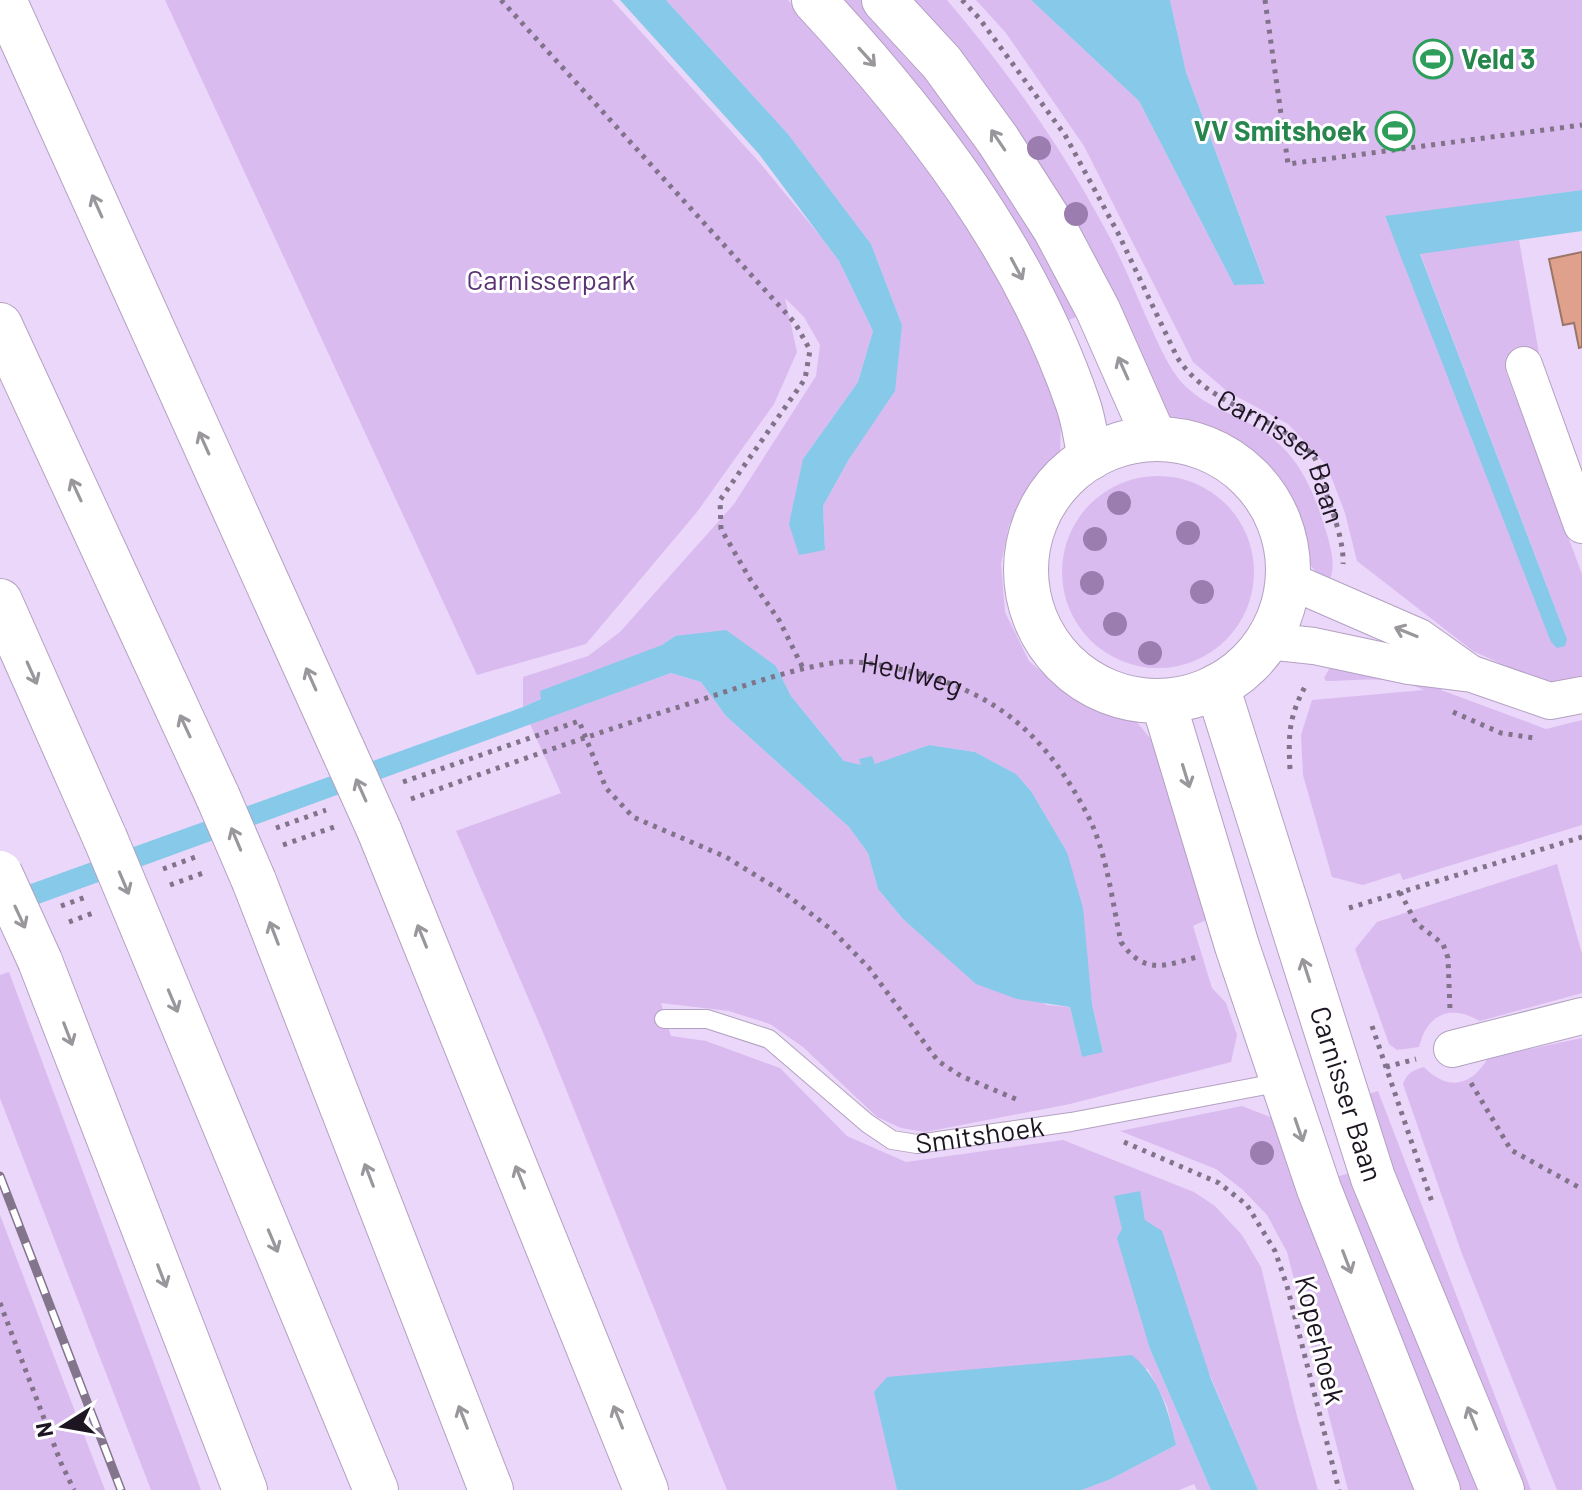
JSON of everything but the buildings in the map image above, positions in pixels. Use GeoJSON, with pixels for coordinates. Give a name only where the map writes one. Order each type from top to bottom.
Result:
{"type":"FeatureCollection","features":[{"type":"Feature","properties":{"kind":"main road"},"geometry":{"type":"LineString","coordinates":[[4,0],[379,830],[646,1490]]}},
{"type":"Feature","properties":{"kind":"main road"},"geometry":{"type":"LineString","coordinates":[[814,0],[875,65],[937,142],[994,228],[1042,316],[1079,406],[1090,458]]}},
{"type":"Feature","properties":{"kind":"main road"},"geometry":{"type":"LineString","coordinates":[[884,0],[942,63],[998,140],[1055,229],[1098,310],[1155,439]]}},
{"type":"Feature","properties":{"kind":"main road"},"geometry":{"type":"LineString","coordinates":[[0,325],[254,881],[491,1490]]}},
{"type":"Feature","properties":{"kind":"main road"},"geometry":{"type":"LineString","coordinates":[[1155,439],[1182,441],[1208,449],[1231,462],[1252,481],[1268,502],[1280,527],[1287,553],[1288,580],[1284,602],[1267,641],[1237,674],[1200,694],[1163,701],[1123,697],[1086,680],[1056,653],[1044,636],[1032,608],[1027,578],[1027,558],[1037,518],[1059,484],[1090,458],[1110,448],[1155,439]]}},
{"type":"Feature","properties":{"kind":"main road"},"geometry":{"type":"LineString","coordinates":[[0,601],[105,838],[376,1490]]}},
{"type":"Feature","properties":{"kind":"main road","name":"Carnisser Baan"},"geometry":{"type":"LineString","coordinates":[[1217,686],[1373,1178],[1502,1490]]}},
{"type":"Feature","properties":{"kind":"main road","name":"Carnisser Baan"},"geometry":{"type":"LineString","coordinates":[[1163,701],[1237,946],[1319,1189],[1438,1490]]}},
{"type":"Feature","properties":{"kind":"main road"},"geometry":{"type":"LineString","coordinates":[[0,873],[40,961],[245,1490]]}},
{"type":"Feature","properties":{"kind":"street"},"geometry":{"type":"LineString","coordinates":[[1524,365],[1582,525]]}},
{"type":"Feature","properties":{"kind":"street"},"geometry":{"type":"LineString","coordinates":[[1288,580],[1419,637],[1472,674]]}},
{"type":"Feature","properties":{"kind":"street"},"geometry":{"type":"LineString","coordinates":[[1267,641],[1327,648],[1408,666],[1472,674],[1550,701],[1582,695]]}},
{"type":"Feature","properties":{"kind":"street"},"geometry":{"type":"LineString","coordinates":[[1452,1049],[1582,1016]]}},
{"type":"Feature","properties":{"kind":"lane","name":"Smitshoek"},"geometry":{"type":"LineString","coordinates":[[664,1019],[707,1019],[769,1039],[867,1123],[892,1140],[917,1144],[1071,1122],[1282,1082]]}},
{"type":"Feature","properties":{"kind":"path"},"geometry":{"type":"LineString","coordinates":[[501,0],[795,323],[810,350],[805,379],[720,500],[721,529],[750,579],[779,620],[804,670]]}},
{"type":"Feature","properties":{"kind":"path","name":"Carnisser Baan"},"geometry":{"type":"LineString","coordinates":[[962,0],[979,18],[1065,135],[1118,233],[1188,375],[1207,390],[1272,425],[1313,454],[1334,513],[1344,559],[1340,603]]}},
{"type":"Feature","properties":{"kind":"path"},"geometry":{"type":"LineString","coordinates":[[1265,0],[1288,164],[1582,125]]}},
{"type":"Feature","properties":{"kind":"path"},"geometry":{"type":"LineString","coordinates":[[1290,783],[1288,736],[1294,707],[1327,648]]}},
{"type":"Feature","properties":{"kind":"path","name":"Heulweg"},"geometry":{"type":"LineString","coordinates":[[471,777],[702,700],[835,662],[875,664],[942,679],[986,698],[1027,730],[1059,767],[1097,837],[1121,942],[1131,957],[1148,966],[1164,966],[1201,956]]}},
{"type":"Feature","properties":{"kind":"path"},"geometry":{"type":"LineString","coordinates":[[467,759],[579,721],[606,788],[633,817],[726,857],[783,892],[832,930],[869,968],[938,1061],[961,1076],[1071,1122]]}},
{"type":"Feature","properties":{"kind":"path"},"geometry":{"type":"LineString","coordinates":[[1349,908],[1582,837]]}},
{"type":"Feature","properties":{"kind":"path"},"geometry":{"type":"LineString","coordinates":[[1400,892],[1416,923],[1443,944],[1448,958],[1450,987]]}},
{"type":"Feature","properties":{"kind":"path","name":"Carnisser Baan"},"geometry":{"type":"LineString","coordinates":[[1371,1022],[1386,1067]]}},
{"type":"Feature","properties":{"kind":"path"},"geometry":{"type":"LineString","coordinates":[[1484,1106],[1511,1150],[1582,1189]]}},
{"type":"Feature","properties":{"kind":"path","name":"Koperhoek"},"geometry":{"type":"LineString","coordinates":[[1071,1122],[1219,1183],[1247,1205],[1275,1251],[1287,1286],[1339,1490]]}},
{"type":"Feature","properties":{"kind":"path"},"geometry":{"type":"LineString","coordinates":[[0,1303],[74,1490]]}},
{"type":"Feature","properties":{"kind":"green space","name":"Carnisserpark"},"geometry":{"type":"Polygon","coordinates":[[[165,0],[612,0],[760,163],[821,237],[839,261],[873,331],[858,382],[803,459],[825,550],[823,506],[849,459],[902,325],[871,244],[788,134],[666,0],[788,0],[935,170],[1027,329],[1061,406],[1060,458],[1032,486],[1009,525],[1001,564],[1005,612],[1029,661],[1060,688],[1100,712],[1136,721],[1163,754],[1217,915],[1193,926],[1212,988],[1226,1003],[1237,1035],[1231,1062],[1070,1104],[925,1132],[901,1128],[877,1117],[803,1047],[770,1024],[729,1011],[661,1003],[671,1036],[706,1041],[780,1068],[847,1136],[906,1162],[1063,1140],[1194,1192],[1215,1206],[1242,1235],[1261,1267],[1318,1490],[1258,1490],[1145,1220],[1139,1191],[1127,1195],[1123,1229],[1150,1349],[1211,1490],[1197,1490],[1194,1484],[1179,1490],[1082,1490],[1111,1479],[1176,1445],[1167,1406],[1148,1369],[875,1392],[897,1490],[727,1490],[545,1037],[456,831],[561,793],[530,724],[671,673],[701,682],[726,716],[849,827],[868,853],[878,889],[903,919],[934,946],[1047,1005],[1070,1007],[1082,1057],[1103,1051],[1092,1004],[1087,956],[1067,852],[1031,791],[1016,774],[975,752],[929,745],[875,765],[853,765],[844,761],[791,696],[776,666],[675,636],[662,645],[523,707],[523,677],[588,656],[620,632],[734,504],[816,376],[820,345],[804,317],[785,298],[797,352],[774,404],[697,512],[586,644],[477,675],[165,0]]]}},
{"type":"Feature","properties":{"kind":"green space"},"geometry":{"type":"Polygon","coordinates":[[[831,0],[868,0],[933,74],[1083,314],[1057,325],[831,0]]]}},
{"type":"Feature","properties":{"kind":"green space"},"geometry":{"type":"Polygon","coordinates":[[[903,0],[947,0],[1011,80],[1086,195],[1178,378],[1204,401],[1269,435],[1291,457],[1308,483],[1327,534],[1333,562],[1329,581],[1320,576],[1308,561],[1288,502],[1266,472],[1232,447],[1170,420],[903,0]]]}},
{"type":"Feature","properties":{"kind":"green space"},"geometry":{"type":"Polygon","coordinates":[[[976,0],[1031,0],[1139,101],[1234,285],[1265,283],[1186,72],[1170,0],[1582,0],[1582,190],[1385,217],[1567,639],[1420,253],[1519,240],[1540,359],[1506,372],[1582,574],[1582,679],[1562,684],[1541,682],[1473,651],[1357,561],[1345,513],[1327,466],[1288,424],[1228,392],[1193,362],[1084,146],[1006,33],[976,0]]]}},
{"type":"Feature","properties":{"kind":"green space"},"geometry":{"type":"Polygon","coordinates":[[[1158,476],[1177,477],[1195,483],[1226,504],[1247,535],[1253,553],[1253,591],[1247,609],[1226,640],[1195,661],[1177,667],[1158,668],[1139,667],[1121,661],[1090,640],[1069,609],[1063,591],[1062,572],[1063,553],[1069,535],[1090,504],[1121,483],[1139,477],[1158,476]]]}},
{"type":"Feature","properties":{"kind":"green space"},"geometry":{"type":"Polygon","coordinates":[[[1332,664],[1443,686],[1441,690],[1546,729],[1582,720],[1582,825],[1403,880],[1400,873],[1363,885],[1332,877],[1303,775],[1301,735],[1312,700],[1424,690],[1389,680],[1326,681],[1324,678],[1332,664]]]}},
{"type":"Feature","properties":{"kind":"green space"},"geometry":{"type":"Polygon","coordinates":[[[1557,864],[1582,954],[1582,993],[1480,1021],[1459,1013],[1441,1015],[1428,1027],[1419,1047],[1397,1050],[1389,1044],[1355,949],[1377,922],[1557,864]]]}},
{"type":"Feature","properties":{"kind":"green space"},"geometry":{"type":"Polygon","coordinates":[[[9,972],[201,1490],[151,1490],[0,1098],[0,975],[9,972]]]}},
{"type":"Feature","properties":{"kind":"green space"},"geometry":{"type":"Polygon","coordinates":[[[1582,1038],[1582,1490],[1557,1490],[1462,1254],[1403,1084],[1411,1072],[1424,1067],[1441,1080],[1466,1080],[1488,1058],[1582,1038]]]}},
{"type":"Feature","properties":{"kind":"green space"},"geometry":{"type":"Polygon","coordinates":[[[1378,1091],[1531,1490],[1509,1490],[1356,1098],[1378,1091]]]}},
{"type":"Feature","properties":{"kind":"green space"},"geometry":{"type":"Polygon","coordinates":[[[1242,1106],[1280,1121],[1421,1490],[1348,1490],[1287,1252],[1267,1215],[1243,1190],[1216,1169],[1120,1131],[1242,1106]]]}},
{"type":"Feature","properties":{"kind":"green space"},"geometry":{"type":"Polygon","coordinates":[[[1356,1171],[1485,1490],[1449,1490],[1330,1179],[1356,1171]]]}},
{"type":"Feature","properties":{"kind":"green space"},"geometry":{"type":"Polygon","coordinates":[[[0,1215],[105,1490],[0,1490],[0,1215]]]}},
{"type":"Feature","properties":{"kind":"water"},"geometry":{"type":"Polygon","coordinates":[[[620,0],[666,0],[788,134],[871,244],[902,325],[895,391],[849,459],[823,506],[825,550],[799,555],[789,524],[803,459],[858,382],[873,331],[839,261],[759,154],[620,0]]]}},
{"type":"Feature","properties":{"kind":"water"},"geometry":{"type":"Polygon","coordinates":[[[1031,0],[1170,0],[1186,72],[1265,284],[1234,285],[1139,101],[1031,0]]]}},
{"type":"Feature","properties":{"kind":"water"},"geometry":{"type":"Polygon","coordinates":[[[1582,190],[1582,231],[1420,254],[1567,639],[1565,646],[1557,648],[1551,642],[1385,216],[1582,190]]]}},
{"type":"Feature","properties":{"kind":"water"},"geometry":{"type":"Polygon","coordinates":[[[726,630],[776,666],[791,696],[844,761],[861,765],[859,759],[872,756],[875,764],[929,745],[975,752],[1016,774],[1031,791],[1067,852],[1083,908],[1092,1004],[1103,1052],[1082,1057],[1070,1007],[1017,999],[976,984],[903,919],[878,889],[868,853],[849,827],[726,716],[701,682],[671,673],[0,918],[0,895],[523,707],[541,699],[540,691],[662,645],[675,636],[726,630]]]}},
{"type":"Feature","properties":{"kind":"water"},"geometry":{"type":"Polygon","coordinates":[[[1140,1191],[1145,1220],[1162,1231],[1211,1379],[1258,1490],[1211,1490],[1150,1349],[1117,1238],[1122,1229],[1114,1196],[1140,1191]]]}},
{"type":"Feature","properties":{"kind":"water"},"geometry":{"type":"Polygon","coordinates":[[[1132,1355],[1156,1385],[1166,1407],[1176,1445],[1111,1479],[1082,1490],[897,1490],[874,1392],[887,1377],[1132,1355]]]}},
{"type":"Feature","properties":{"kind":"railway"},"geometry":{"type":"LineString","coordinates":[[0,1176],[121,1490]]}},
{"type":"Feature","properties":{"kind":"place","name":"Veld 3"},"geometry":{"type":"Point","coordinates":[1433,59]}},
{"type":"Feature","properties":{"kind":"place","name":"VV Smitshoek"},"geometry":{"type":"Point","coordinates":[1395,131]}}]}
